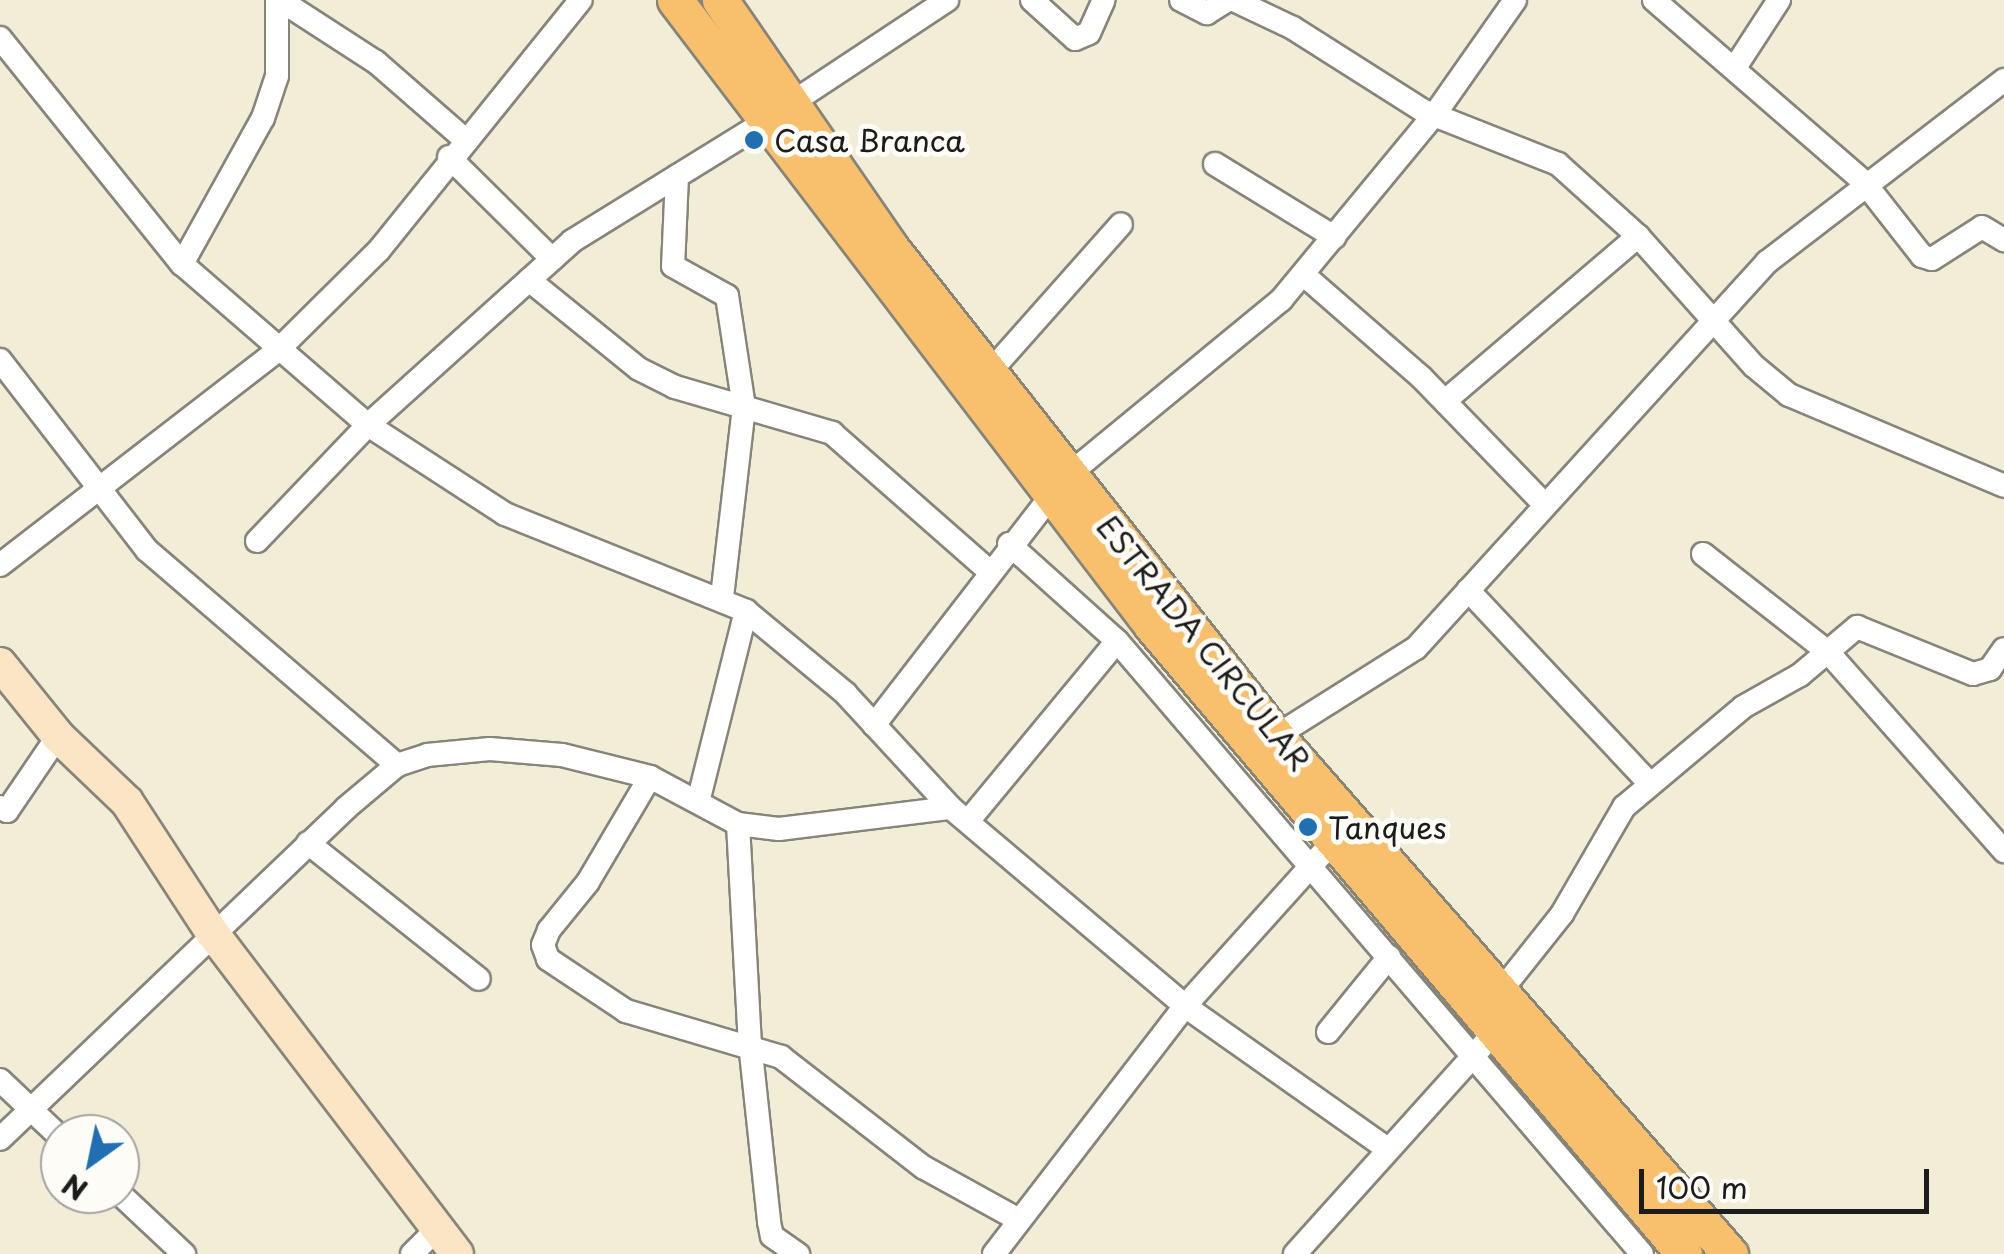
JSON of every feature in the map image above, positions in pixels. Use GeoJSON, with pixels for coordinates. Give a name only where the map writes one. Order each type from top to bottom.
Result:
{"type":"FeatureCollection","features":[{"type":"Feature","properties":{"kind":"main road"},"geometry":{"type":"LineString","coordinates":[[675,0],[780,112],[1059,486],[1324,852],[1496,1030],[1684,1254]]}},
{"type":"Feature","properties":{"kind":"main road","name":"ESTRADA CIRCULAR"},"geometry":{"type":"LineString","coordinates":[[720,0],[780,112],[988,374],[1059,486],[1730,1254]]}},
{"type":"Feature","properties":{"kind":"street"},"geometry":{"type":"LineString","coordinates":[[279,0],[376,62],[552,260]]}},
{"type":"Feature","properties":{"kind":"street"},"geometry":{"type":"LineString","coordinates":[[182,264],[263,118],[277,76],[279,0]]}},
{"type":"Feature","properties":{"kind":"street"},"geometry":{"type":"LineString","coordinates":[[0,566],[278,350],[379,250],[456,148],[581,0]]}},
{"type":"Feature","properties":{"kind":"street"},"geometry":{"type":"LineString","coordinates":[[256,541],[368,426],[552,260],[618,209],[780,112],[947,0]]}},
{"type":"Feature","properties":{"kind":"street"},"geometry":{"type":"LineString","coordinates":[[1032,0],[1075,39],[1088,33],[1104,0]]}},
{"type":"Feature","properties":{"kind":"street"},"geometry":{"type":"LineString","coordinates":[[1181,0],[1206,12],[1231,0],[1293,28],[1434,114],[1558,164],[1638,236],[1712,321],[1789,395],[2004,486]]}},
{"type":"Feature","properties":{"kind":"street"},"geometry":{"type":"LineString","coordinates":[[874,725],[1008,544],[1059,486],[1186,384],[1304,275],[1434,114],[1515,0]]}},
{"type":"Feature","properties":{"kind":"street"},"geometry":{"type":"LineString","coordinates":[[1654,0],[1736,66],[1864,182],[1927,259],[1982,226],[2004,240]]}},
{"type":"Feature","properties":{"kind":"street"},"geometry":{"type":"LineString","coordinates":[[1736,66],[1778,0]]}},
{"type":"Feature","properties":{"kind":"street"},"geometry":{"type":"LineString","coordinates":[[0,38],[182,264],[368,426],[506,514],[568,544],[746,610],[874,725],[960,814],[1185,1006],[1386,1148]]}},
{"type":"Feature","properties":{"kind":"street"},"geometry":{"type":"LineString","coordinates":[[1276,736],[1416,648],[1766,262],[1864,182],[2004,80]]}},
{"type":"Feature","properties":{"kind":"street"},"geometry":{"type":"LineString","coordinates":[[1215,164],[1334,236]]}},
{"type":"Feature","properties":{"kind":"street"},"geometry":{"type":"LineString","coordinates":[[677,176],[672,262],[727,296],[744,407],[722,598]]}},
{"type":"Feature","properties":{"kind":"street"},"geometry":{"type":"LineString","coordinates":[[988,374],[1121,224]]}},
{"type":"Feature","properties":{"kind":"street"},"geometry":{"type":"LineString","coordinates":[[1445,400],[1638,236]]}},
{"type":"Feature","properties":{"kind":"street"},"geometry":{"type":"LineString","coordinates":[[1304,275],[1445,400],[1544,504]]}},
{"type":"Feature","properties":{"kind":"street"},"geometry":{"type":"LineString","coordinates":[[530,280],[639,370],[832,433],[988,570]]}},
{"type":"Feature","properties":{"kind":"street"},"geometry":{"type":"LineString","coordinates":[[0,360],[100,490],[188,589],[397,766]]}},
{"type":"Feature","properties":{"kind":"street"},"geometry":{"type":"LineString","coordinates":[[1008,544],[1117,642],[1324,852],[1389,956],[1642,1254]]}},
{"type":"Feature","properties":{"kind":"street"},"geometry":{"type":"LineString","coordinates":[[1703,554],[1828,652],[2004,851]]}},
{"type":"Feature","properties":{"kind":"street"},"geometry":{"type":"LineString","coordinates":[[1468,590],[1648,783]]}},
{"type":"Feature","properties":{"kind":"street"},"geometry":{"type":"LineString","coordinates":[[698,802],[746,610]]}},
{"type":"Feature","properties":{"kind":"street"},"geometry":{"type":"LineString","coordinates":[[1500,992],[1562,914],[1624,807],[1743,707],[1864,627],[1974,674],[1990,669],[2004,649]]}},
{"type":"Feature","properties":{"kind":"street"},"geometry":{"type":"LineString","coordinates":[[0,1138],[211,931],[397,766],[427,754],[490,750],[562,754],[650,777],[738,824],[805,829],[960,814],[1117,642]]}},
{"type":"Feature","properties":{"kind":"street"},"geometry":{"type":"LineString","coordinates":[[0,664],[58,736],[126,802],[211,931],[447,1242],[412,1254]]}},
{"type":"Feature","properties":{"kind":"street"},"geometry":{"type":"LineString","coordinates":[[2,813],[58,736]]}},
{"type":"Feature","properties":{"kind":"street"},"geometry":{"type":"LineString","coordinates":[[650,777],[543,946],[560,971],[626,1010],[750,1042],[810,1074],[923,1167],[1019,1220]]}},
{"type":"Feature","properties":{"kind":"street"},"geometry":{"type":"LineString","coordinates":[[738,824],[750,1042],[772,1236],[798,1254]]}},
{"type":"Feature","properties":{"kind":"street"},"geometry":{"type":"LineString","coordinates":[[308,843],[479,979]]}},
{"type":"Feature","properties":{"kind":"street"},"geometry":{"type":"LineString","coordinates":[[994,1254],[1185,1006],[1324,852]]}},
{"type":"Feature","properties":{"kind":"street"},"geometry":{"type":"LineString","coordinates":[[1328,1032],[1389,956]]}},
{"type":"Feature","properties":{"kind":"street"},"geometry":{"type":"LineString","coordinates":[[1294,1254],[1496,1030]]}},
{"type":"Feature","properties":{"kind":"street"},"geometry":{"type":"LineString","coordinates":[[0,1080],[40,1118]]}},
{"type":"Feature","properties":{"kind":"street"},"geometry":{"type":"LineString","coordinates":[[140,1213],[184,1254]]}},
{"type":"Feature","properties":{"kind":"place","name":"Casa Branca"},"geometry":{"type":"Point","coordinates":[754,140]}},
{"type":"Feature","properties":{"kind":"place","name":"Tanques"},"geometry":{"type":"Point","coordinates":[1308,827]}}]}
